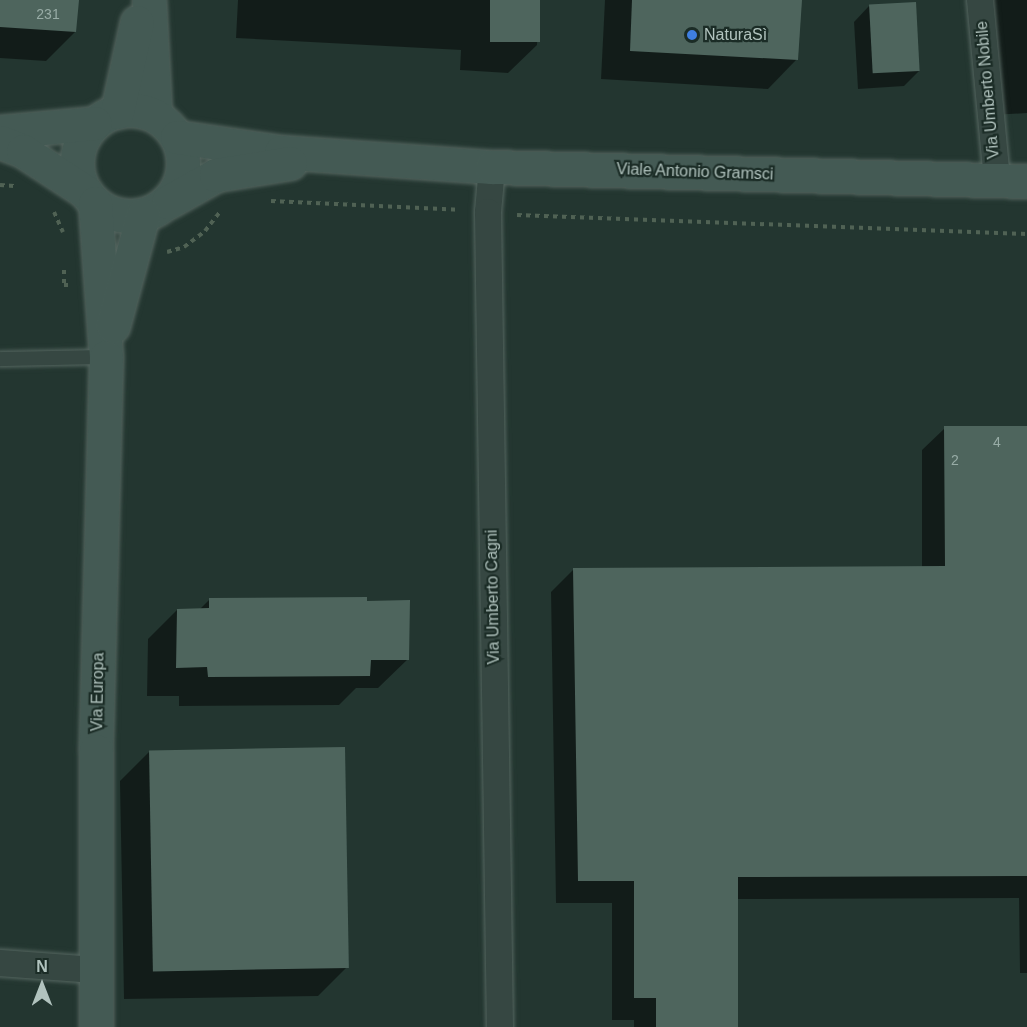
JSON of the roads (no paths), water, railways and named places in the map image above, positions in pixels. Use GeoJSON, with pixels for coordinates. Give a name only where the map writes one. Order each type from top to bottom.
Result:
{"type":"FeatureCollection","features":[{"type":"Feature","properties":{"kind":"main road"},"geometry":{"type":"LineString","coordinates":[[90,197],[78,171],[79,148],[85,135],[106,117],[142,0]]}},
{"type":"Feature","properties":{"kind":"main road"},"geometry":{"type":"LineString","coordinates":[[149,0],[166,127]]}},
{"type":"Feature","properties":{"kind":"main road"},"geometry":{"type":"LineString","coordinates":[[0,132],[143,111],[166,127],[183,154],[183,171],[178,187],[155,208],[117,214],[23,151],[0,142]]}},
{"type":"Feature","properties":{"kind":"main road","name":"Viale Antonio Gramsci"},"geometry":{"type":"LineString","coordinates":[[166,127],[281,152],[363,158],[492,166],[1012,180]]}},
{"type":"Feature","properties":{"kind":"main road","name":"Viale Antonio Gramsci"},"geometry":{"type":"LineString","coordinates":[[155,208],[216,175],[282,164],[363,158]]}},
{"type":"Feature","properties":{"kind":"main road","name":"Via Europa"},"geometry":{"type":"LineString","coordinates":[[90,197],[106,357],[96,751],[96,1027]]}},
{"type":"Feature","properties":{"kind":"main road","name":"Via Europa"},"geometry":{"type":"LineString","coordinates":[[106,357],[155,208]]}},
{"type":"Feature","properties":{"kind":"street","name":"Via Umberto Nobile"},"geometry":{"type":"LineString","coordinates":[[980,0],[1012,180]]}},
{"type":"Feature","properties":{"kind":"street","name":"Via Umberto Cagni"},"geometry":{"type":"LineString","coordinates":[[492,166],[488,212],[500,1027]]}},
{"type":"Feature","properties":{"kind":"street"},"geometry":{"type":"LineString","coordinates":[[0,963],[96,970]]}},
{"type":"Feature","properties":{"kind":"lane"},"geometry":{"type":"LineString","coordinates":[[0,359],[106,357]]}},
{"type":"Feature","properties":{"kind":"place","name":"NaturaSì"},"geometry":{"type":"Point","coordinates":[692,35]}}]}
